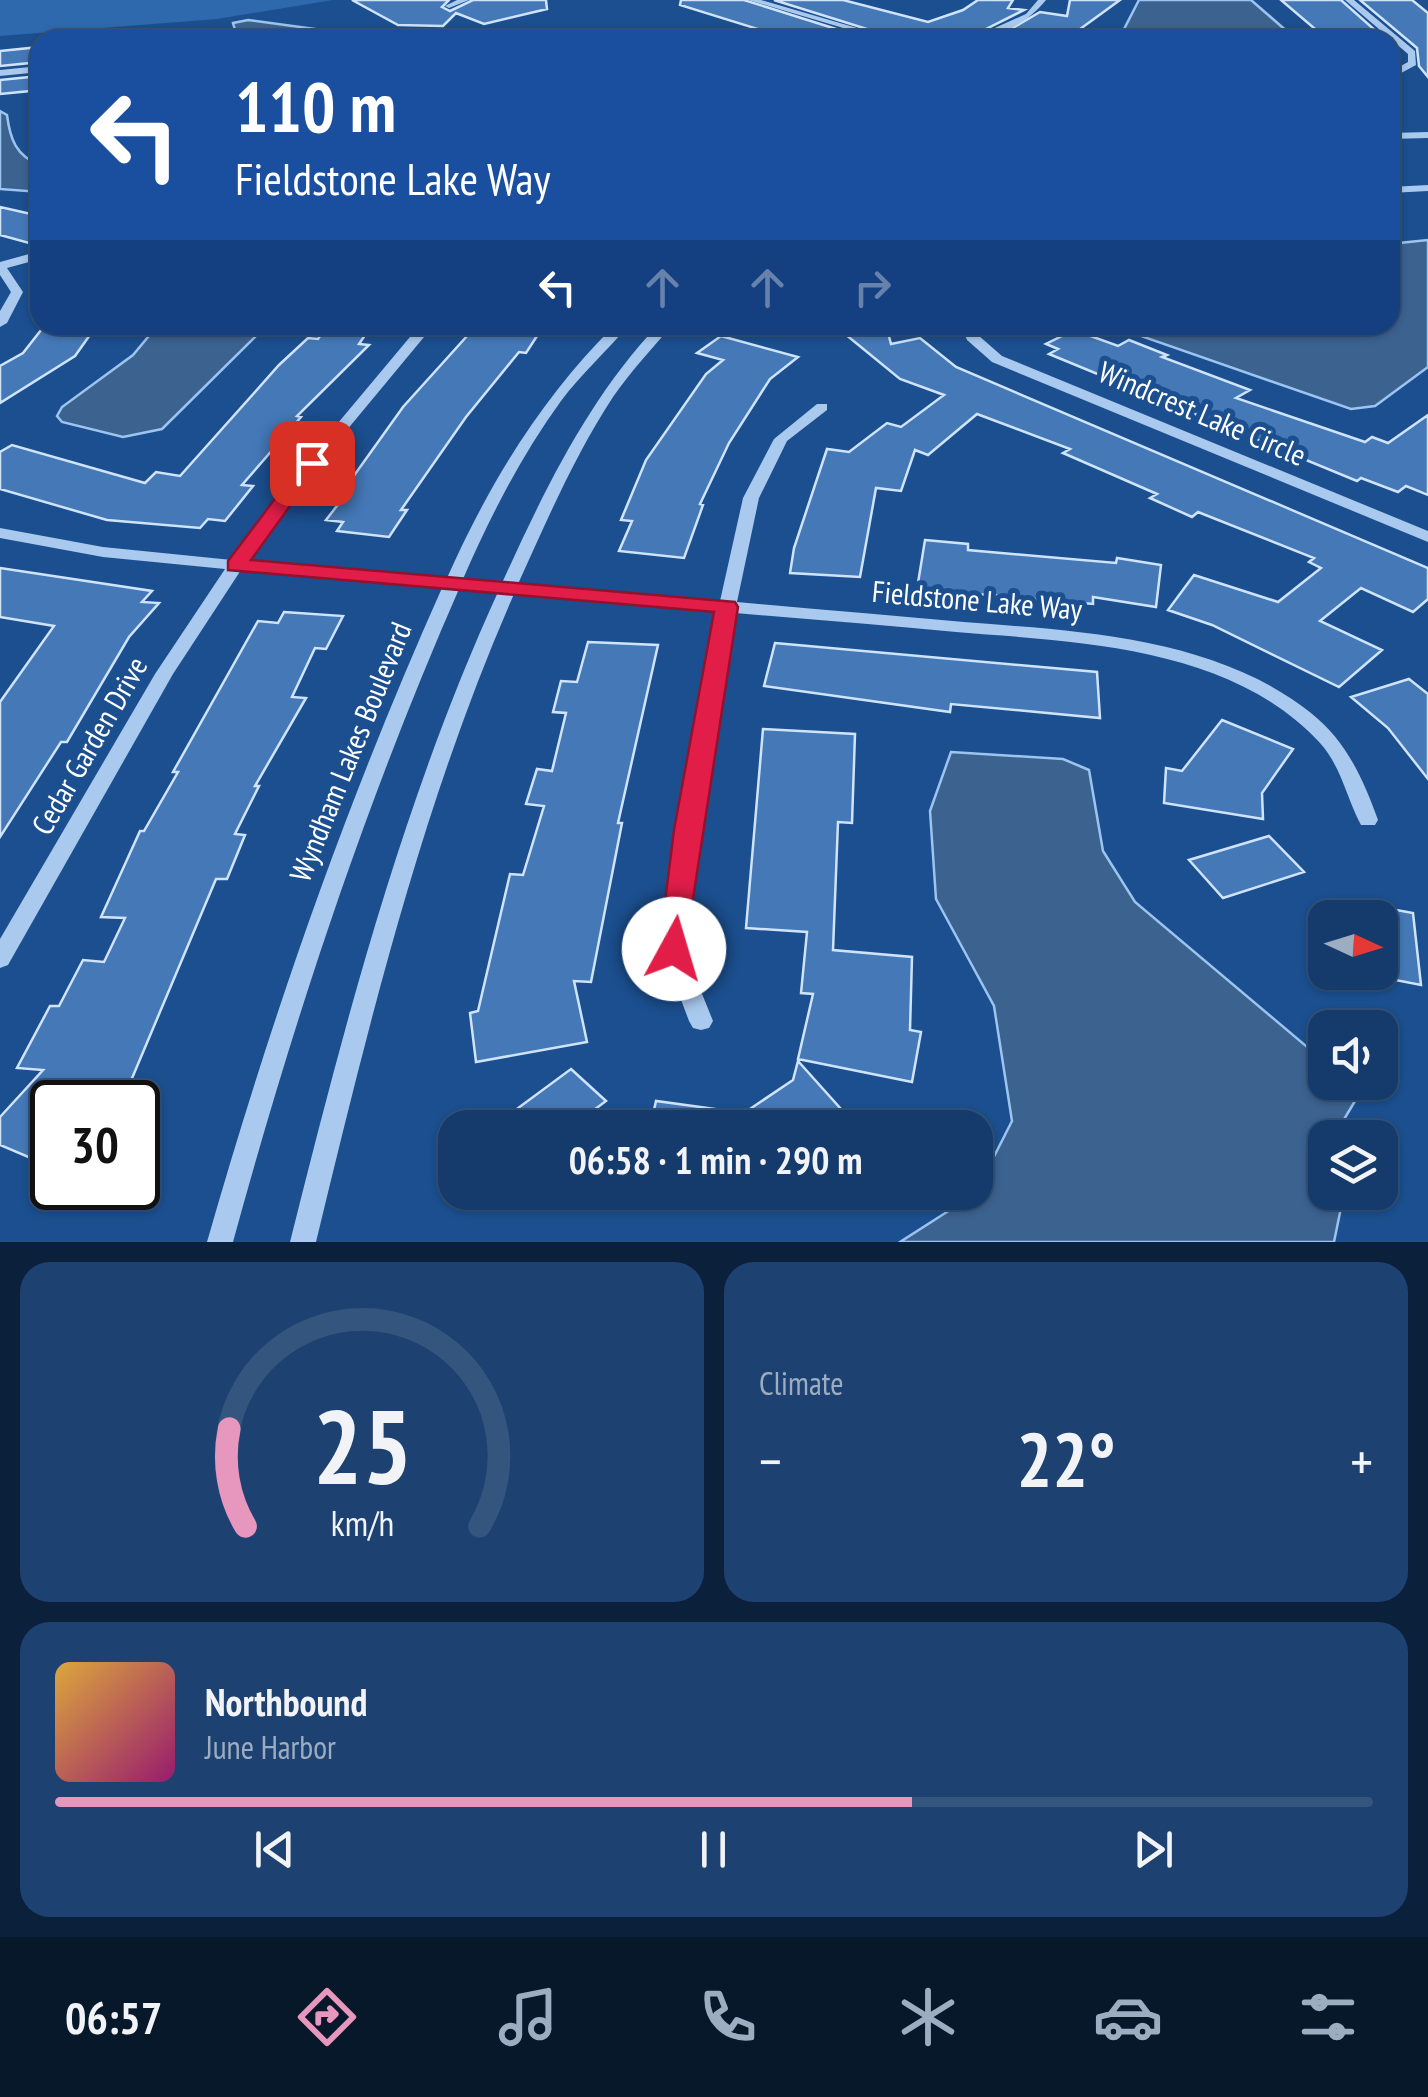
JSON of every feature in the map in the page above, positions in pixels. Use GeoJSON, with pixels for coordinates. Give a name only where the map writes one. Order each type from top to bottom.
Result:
{"type":"FeatureCollection","features":[{"type":"Feature","properties":{"kind":"street"},"geometry":{"type":"LineString","coordinates":[[449,6],[465,0]]}},
{"type":"Feature","properties":{"kind":"street"},"geometry":{"type":"LineString","coordinates":[[752,0],[858,30]]}},
{"type":"Feature","properties":{"kind":"street"},"geometry":{"type":"LineString","coordinates":[[996,30],[1029,16],[1042,0]]}},
{"type":"Feature","properties":{"kind":"street"},"geometry":{"type":"LineString","coordinates":[[1349,0],[1388,30]]}},
{"type":"Feature","properties":{"kind":"street"},"geometry":{"type":"LineString","coordinates":[[1400,39],[1412,53],[1413,63]]}},
{"type":"Feature","properties":{"kind":"street"},"geometry":{"type":"LineString","coordinates":[[1400,70],[1413,63],[1428,65]]}},
{"type":"Feature","properties":{"kind":"street"},"geometry":{"type":"LineString","coordinates":[[0,73],[30,69]]}},
{"type":"Feature","properties":{"kind":"street"},"geometry":{"type":"LineString","coordinates":[[1400,125],[1428,125]]}},
{"type":"Feature","properties":{"kind":"street"},"geometry":{"type":"LineString","coordinates":[[1400,136],[1428,135]]}},
{"type":"Feature","properties":{"kind":"street"},"geometry":{"type":"LineString","coordinates":[[1400,189],[1428,188]]}},
{"type":"Feature","properties":{"kind":"street"},"geometry":{"type":"LineString","coordinates":[[0,323],[17,292],[0,266],[30,258]]}},
{"type":"Feature","properties":{"kind":"street","name":"Cedar Garden Drive"},"geometry":{"type":"LineString","coordinates":[[0,959],[164,674],[236,566],[312,463],[419,335]]}},
{"type":"Feature","properties":{"kind":"street","name":"Wyndham Lakes Boulevard"},"geometry":{"type":"LineString","coordinates":[[220,1242],[266,1073],[354,814],[452,584],[542,420],[574,376],[613,335]]}},
{"type":"Feature","properties":{"kind":"street"},"geometry":{"type":"LineString","coordinates":[[303,1242],[343,1078],[448,732],[506,588],[593,415],[656,335]]}},
{"type":"Feature","properties":{"kind":"street","name":"Windcrest Lake Circle"},"geometry":{"type":"LineString","coordinates":[[971,335],[997,358],[1428,537]]}},
{"type":"Feature","properties":{"kind":"street"},"geometry":{"type":"LineString","coordinates":[[700,1021],[674,949],[687,830],[727,607],[752,498],[781,439],[822,407]]}},
{"type":"Feature","properties":{"kind":"street","name":"Fieldstone Lake Way"},"geometry":{"type":"LineString","coordinates":[[0,533],[102,552],[236,566],[1106,639],[1174,654],[1262,690],[1320,730],[1350,770],[1368,820]]}},
{"type":"Feature","properties":{"kind":"shaded area"},"geometry":{"type":"Polygon","coordinates":[[[0,0],[333,0],[217,19],[30,30],[30,34],[0,36],[0,0]]]}},
{"type":"Feature","properties":{"kind":"shaded area"},"geometry":{"type":"Polygon","coordinates":[[[1139,0],[1251,0],[1286,30],[1124,30],[1139,0]]]}},
{"type":"Feature","properties":{"kind":"shaded area"},"geometry":{"type":"Polygon","coordinates":[[[248,20],[322,30],[235,30],[233,23],[248,20]]]}},
{"type":"Feature","properties":{"kind":"shaded area"},"geometry":{"type":"Polygon","coordinates":[[[0,111],[7,115],[12,139],[20,152],[30,160],[30,191],[0,189],[0,111]]]}},
{"type":"Feature","properties":{"kind":"shaded area"},"geometry":{"type":"Polygon","coordinates":[[[1428,240],[1428,367],[1375,406],[1351,409],[1138,335],[1400,335],[1400,243],[1428,240]]]}},
{"type":"Feature","properties":{"kind":"shaded area"},"geometry":{"type":"Polygon","coordinates":[[[150,335],[257,335],[162,429],[123,437],[62,422],[57,416],[62,407],[133,355],[150,335]]]}},
{"type":"Feature","properties":{"kind":"shaded area"},"geometry":{"type":"Polygon","coordinates":[[[951,752],[1063,759],[1089,770],[1103,851],[1135,902],[1308,1048],[1308,1100],[1355,1101],[1344,1120],[1308,1120],[1308,1210],[1341,1210],[1334,1242],[900,1242],[950,1210],[993,1210],[993,1158],[1012,1121],[994,1006],[936,899],[930,811],[951,752]]]}},
{"type":"Feature","properties":{"kind":"building"},"geometry":{"type":"Polygon","coordinates":[[[352,0],[449,0],[442,7],[450,11],[473,0],[546,0],[547,9],[484,24],[456,13],[443,26],[398,25],[352,0]]]}},
{"type":"Feature","properties":{"kind":"building"},"geometry":{"type":"Polygon","coordinates":[[[681,0],[744,0],[839,30],[761,30],[680,5],[681,0]]]}},
{"type":"Feature","properties":{"kind":"building"},"geometry":{"type":"Polygon","coordinates":[[[774,0],[843,0],[928,22],[963,10],[978,0],[1013,0],[1008,8],[1024,10],[984,30],[870,30],[774,0]]]}},
{"type":"Feature","properties":{"kind":"building"},"geometry":{"type":"Polygon","coordinates":[[[1070,0],[1120,0],[1079,30],[1009,30],[1040,12],[1067,16],[1070,0]]]}},
{"type":"Feature","properties":{"kind":"building"},"geometry":{"type":"Polygon","coordinates":[[[1281,0],[1341,0],[1375,30],[1316,30],[1281,0]]]}},
{"type":"Feature","properties":{"kind":"building"},"geometry":{"type":"Polygon","coordinates":[[[1360,0],[1412,0],[1428,13],[1428,77],[1419,66],[1417,48],[1360,0]]]}},
{"type":"Feature","properties":{"kind":"building"},"geometry":{"type":"Polygon","coordinates":[[[30,48],[30,63],[0,66],[0,51],[30,48]]]}},
{"type":"Feature","properties":{"kind":"building"},"geometry":{"type":"Polygon","coordinates":[[[30,77],[30,91],[0,94],[0,80],[30,77]]]}},
{"type":"Feature","properties":{"kind":"building"},"geometry":{"type":"Polygon","coordinates":[[[0,207],[30,214],[30,243],[0,235],[0,207]]]}},
{"type":"Feature","properties":{"kind":"building"},"geometry":{"type":"Polygon","coordinates":[[[37,335],[90,335],[75,356],[0,403],[0,366],[23,353],[37,335]]]}},
{"type":"Feature","properties":{"kind":"building"},"geometry":{"type":"Polygon","coordinates":[[[321,335],[365,335],[359,344],[369,345],[297,416],[301,417],[242,485],[253,486],[225,521],[208,519],[200,528],[107,520],[0,489],[0,452],[12,445],[145,483],[156,472],[180,476],[279,365],[308,338],[318,339],[321,335]]]}},
{"type":"Feature","properties":{"kind":"building"},"geometry":{"type":"Polygon","coordinates":[[[468,335],[538,335],[526,353],[519,352],[466,417],[401,510],[407,510],[389,537],[337,531],[343,522],[326,520],[403,407],[468,335]]]}},
{"type":"Feature","properties":{"kind":"building"},"geometry":{"type":"Polygon","coordinates":[[[846,335],[889,335],[891,344],[920,338],[956,367],[1428,568],[1428,599],[1413,612],[1361,588],[1320,621],[1382,650],[1339,687],[1212,625],[1168,610],[1194,575],[1278,602],[1321,568],[1309,562],[1314,558],[1198,512],[1192,517],[1150,498],[1157,494],[1063,453],[1070,449],[977,414],[928,455],[915,450],[901,491],[876,488],[860,577],[790,573],[794,548],[827,449],[849,452],[887,423],[901,427],[944,395],[900,379],[846,335]]]}},
{"type":"Feature","properties":{"kind":"building"},"geometry":{"type":"Polygon","coordinates":[[[1064,335],[1088,335],[1118,346],[1129,340],[1167,355],[1162,357],[1250,390],[1236,398],[1365,442],[1372,437],[1388,443],[1428,415],[1428,495],[1406,486],[1398,492],[1361,478],[1357,481],[1049,354],[1058,349],[1046,344],[1064,335]]]}},
{"type":"Feature","properties":{"kind":"building"},"geometry":{"type":"Polygon","coordinates":[[[721,336],[798,357],[770,379],[729,443],[700,504],[703,505],[684,558],[619,551],[632,521],[621,520],[646,460],[706,374],[723,360],[697,353],[721,336]]]}},
{"type":"Feature","properties":{"kind":"building"},"geometry":{"type":"Polygon","coordinates":[[[925,540],[968,544],[968,550],[1116,563],[1117,558],[1161,565],[1156,607],[1093,597],[1093,604],[917,589],[925,540]]]}},
{"type":"Feature","properties":{"kind":"building"},"geometry":{"type":"Polygon","coordinates":[[[0,568],[152,591],[142,602],[159,603],[129,637],[67,742],[61,742],[0,837],[0,702],[54,626],[0,617],[0,568]]]}},
{"type":"Feature","properties":{"kind":"building"},"geometry":{"type":"Polygon","coordinates":[[[284,612],[343,616],[326,649],[315,648],[292,697],[306,698],[255,786],[259,786],[235,834],[245,835],[227,879],[216,879],[131,1080],[34,1080],[43,1070],[17,1068],[50,1006],[59,1006],[83,960],[104,962],[125,918],[101,917],[140,831],[144,831],[178,772],[173,772],[258,621],[278,623],[284,612]]]}},
{"type":"Feature","properties":{"kind":"building"},"geometry":{"type":"Polygon","coordinates":[[[588,642],[658,645],[618,823],[622,823],[591,982],[574,981],[587,1042],[476,1062],[470,1013],[478,1011],[510,874],[523,875],[544,806],[526,804],[537,769],[552,771],[566,713],[553,712],[561,681],[577,682],[588,642]]]}},
{"type":"Feature","properties":{"kind":"building"},"geometry":{"type":"Polygon","coordinates":[[[775,643],[1097,672],[1100,718],[951,704],[950,712],[764,686],[775,643]]]}},
{"type":"Feature","properties":{"kind":"building"},"geometry":{"type":"Polygon","coordinates":[[[1409,679],[1428,694],[1428,779],[1388,728],[1351,697],[1409,679]]]}},
{"type":"Feature","properties":{"kind":"building"},"geometry":{"type":"Polygon","coordinates":[[[1222,720],[1293,749],[1262,793],[1263,819],[1164,803],[1166,768],[1182,771],[1222,720]]]}},
{"type":"Feature","properties":{"kind":"building"},"geometry":{"type":"Polygon","coordinates":[[[763,729],[855,734],[852,823],[838,822],[833,950],[912,957],[910,1030],[921,1032],[912,1082],[798,1059],[813,994],[801,993],[807,932],[746,928],[763,729]]]}},
{"type":"Feature","properties":{"kind":"building"},"geometry":{"type":"Polygon","coordinates":[[[1269,836],[1304,872],[1223,898],[1189,860],[1269,836]]]}},
{"type":"Feature","properties":{"kind":"building"},"geometry":{"type":"Polygon","coordinates":[[[1398,910],[1413,913],[1421,985],[1398,981],[1398,910]]]}},
{"type":"Feature","properties":{"kind":"building"},"geometry":{"type":"Polygon","coordinates":[[[798,1061],[842,1110],[748,1110],[793,1080],[798,1061]]]}},
{"type":"Feature","properties":{"kind":"building"},"geometry":{"type":"Polygon","coordinates":[[[571,1069],[606,1101],[594,1110],[515,1110],[571,1069]]]}},
{"type":"Feature","properties":{"kind":"building"},"geometry":{"type":"Polygon","coordinates":[[[30,1084],[30,1158],[0,1145],[0,1117],[30,1084]]]}},
{"type":"Feature","properties":{"kind":"building"},"geometry":{"type":"Polygon","coordinates":[[[656,1101],[722,1110],[654,1110],[656,1101]]]}},
{"type":"Feature","properties":{"kind":"route"},"geometry":{"type":"LineString","coordinates":[[312,463],[236,566],[727,607],[687,830],[674,949]]}}]}
